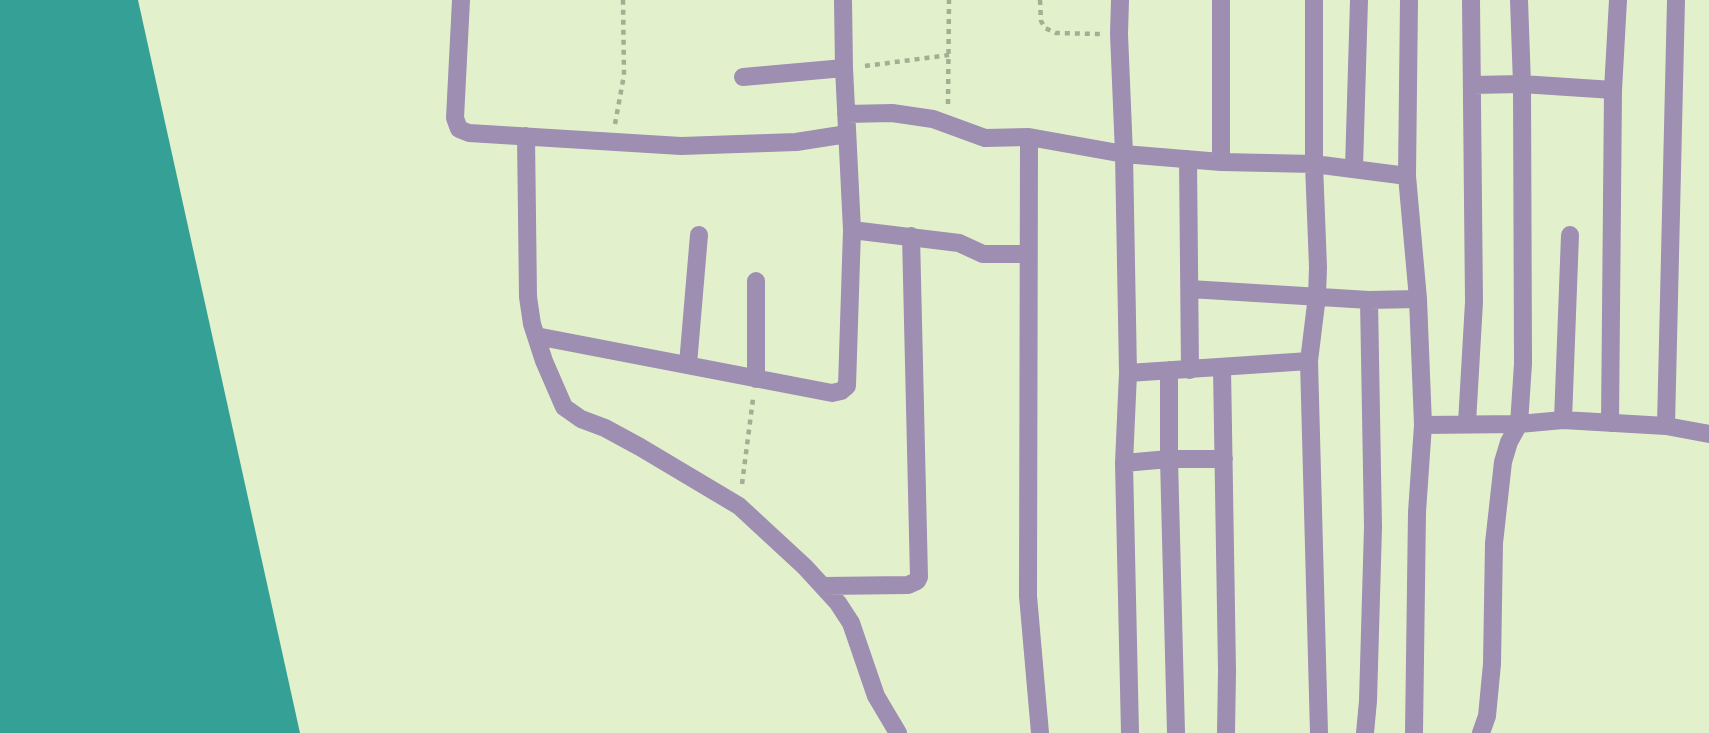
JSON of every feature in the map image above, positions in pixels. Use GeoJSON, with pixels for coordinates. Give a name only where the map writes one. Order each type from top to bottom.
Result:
{"type":"FeatureCollection","features":[{"type":"Feature","properties":{"kind":"street"},"geometry":{"type":"LineString","coordinates":[[461,0],[456,118],[459,129],[469,133],[681,146],[796,142],[847,134]]}},
{"type":"Feature","properties":{"kind":"street"},"geometry":{"type":"LineString","coordinates":[[536,336],[832,393],[847,386],[852,230],[843,0]]}},
{"type":"Feature","properties":{"kind":"street"},"geometry":{"type":"LineString","coordinates":[[1120,0],[1128,373],[1124,463],[1130,733]]}},
{"type":"Feature","properties":{"kind":"street"},"geometry":{"type":"LineString","coordinates":[[1221,0],[1221,162]]}},
{"type":"Feature","properties":{"kind":"street"},"geometry":{"type":"LineString","coordinates":[[1314,0],[1314,164],[1318,225],[1317,296],[1309,361],[1319,733]]}},
{"type":"Feature","properties":{"kind":"street"},"geometry":{"type":"LineString","coordinates":[[1354,168],[1359,0]]}},
{"type":"Feature","properties":{"kind":"street"},"geometry":{"type":"LineString","coordinates":[[1409,0],[1407,176],[1418,299],[1423,425],[1417,512],[1414,733]]}},
{"type":"Feature","properties":{"kind":"street"},"geometry":{"type":"LineString","coordinates":[[1466,423],[1474,302],[1471,0]]}},
{"type":"Feature","properties":{"kind":"street"},"geometry":{"type":"LineString","coordinates":[[1481,733],[1487,716],[1492,664],[1494,543],[1503,462],[1509,442],[1519,424],[1523,364],[1519,0]]}},
{"type":"Feature","properties":{"kind":"street"},"geometry":{"type":"LineString","coordinates":[[1610,423],[1613,90],[1618,0]]}},
{"type":"Feature","properties":{"kind":"street"},"geometry":{"type":"LineString","coordinates":[[1666,426],[1676,0]]}},
{"type":"Feature","properties":{"kind":"street"},"geometry":{"type":"LineString","coordinates":[[743,77],[844,68]]}},
{"type":"Feature","properties":{"kind":"street"},"geometry":{"type":"LineString","coordinates":[[1472,85],[1522,84],[1613,90]]}},
{"type":"Feature","properties":{"kind":"street"},"geometry":{"type":"LineString","coordinates":[[846,114],[892,113],[947,123],[985,138],[1029,137],[1124,154],[1221,162],[1314,164],[1407,176]]}},
{"type":"Feature","properties":{"kind":"street"},"geometry":{"type":"LineString","coordinates":[[526,136],[528,297],[536,336],[564,407],[581,419],[606,428],[640,447],[739,506],[805,567],[838,603],[851,623],[876,696],[898,733]]}},
{"type":"Feature","properties":{"kind":"street"},"geometry":{"type":"LineString","coordinates":[[1029,137],[1028,596],[1040,733]]}},
{"type":"Feature","properties":{"kind":"street"},"geometry":{"type":"LineString","coordinates":[[1188,159],[1190,370]]}},
{"type":"Feature","properties":{"kind":"street"},"geometry":{"type":"LineString","coordinates":[[852,230],[959,243],[983,254],[1028,254]]}},
{"type":"Feature","properties":{"kind":"street"},"geometry":{"type":"LineString","coordinates":[[688,364],[699,234]]}},
{"type":"Feature","properties":{"kind":"street"},"geometry":{"type":"LineString","coordinates":[[1563,421],[1570,235]]}},
{"type":"Feature","properties":{"kind":"street"},"geometry":{"type":"LineString","coordinates":[[823,586],[908,585],[919,577],[912,236]]}},
{"type":"Feature","properties":{"kind":"street"},"geometry":{"type":"LineString","coordinates":[[756,281],[756,379]]}},
{"type":"Feature","properties":{"kind":"street"},"geometry":{"type":"LineString","coordinates":[[1190,289],[1369,300],[1418,299]]}},
{"type":"Feature","properties":{"kind":"street"},"geometry":{"type":"LineString","coordinates":[[1365,733],[1373,527],[1369,300]]}},
{"type":"Feature","properties":{"kind":"street"},"geometry":{"type":"LineString","coordinates":[[1128,373],[1309,361]]}},
{"type":"Feature","properties":{"kind":"street"},"geometry":{"type":"LineString","coordinates":[[1222,368],[1226,733]]}},
{"type":"Feature","properties":{"kind":"street"},"geometry":{"type":"LineString","coordinates":[[1169,370],[1176,733]]}},
{"type":"Feature","properties":{"kind":"street"},"geometry":{"type":"LineString","coordinates":[[1423,425],[1563,421],[1666,426],[1709,434]]}},
{"type":"Feature","properties":{"kind":"street"},"geometry":{"type":"LineString","coordinates":[[1124,463],[1169,459],[1224,459]]}},
{"type":"Feature","properties":{"kind":"path"},"geometry":{"type":"LineString","coordinates":[[612,142],[624,75],[623,0]]}},
{"type":"Feature","properties":{"kind":"path"},"geometry":{"type":"LineString","coordinates":[[947,123],[949,0]]}},
{"type":"Feature","properties":{"kind":"path"},"geometry":{"type":"LineString","coordinates":[[1040,0],[1041,21],[1045,29],[1056,33],[1119,34]]}},
{"type":"Feature","properties":{"kind":"path"},"geometry":{"type":"LineString","coordinates":[[844,68],[949,55]]}},
{"type":"Feature","properties":{"kind":"path"},"geometry":{"type":"LineString","coordinates":[[739,506],[756,379]]}},
{"type":"Feature","properties":{"kind":"water"},"geometry":{"type":"Polygon","coordinates":[[[0,0],[138,0],[300,733],[0,733],[0,0]]]}}]}
